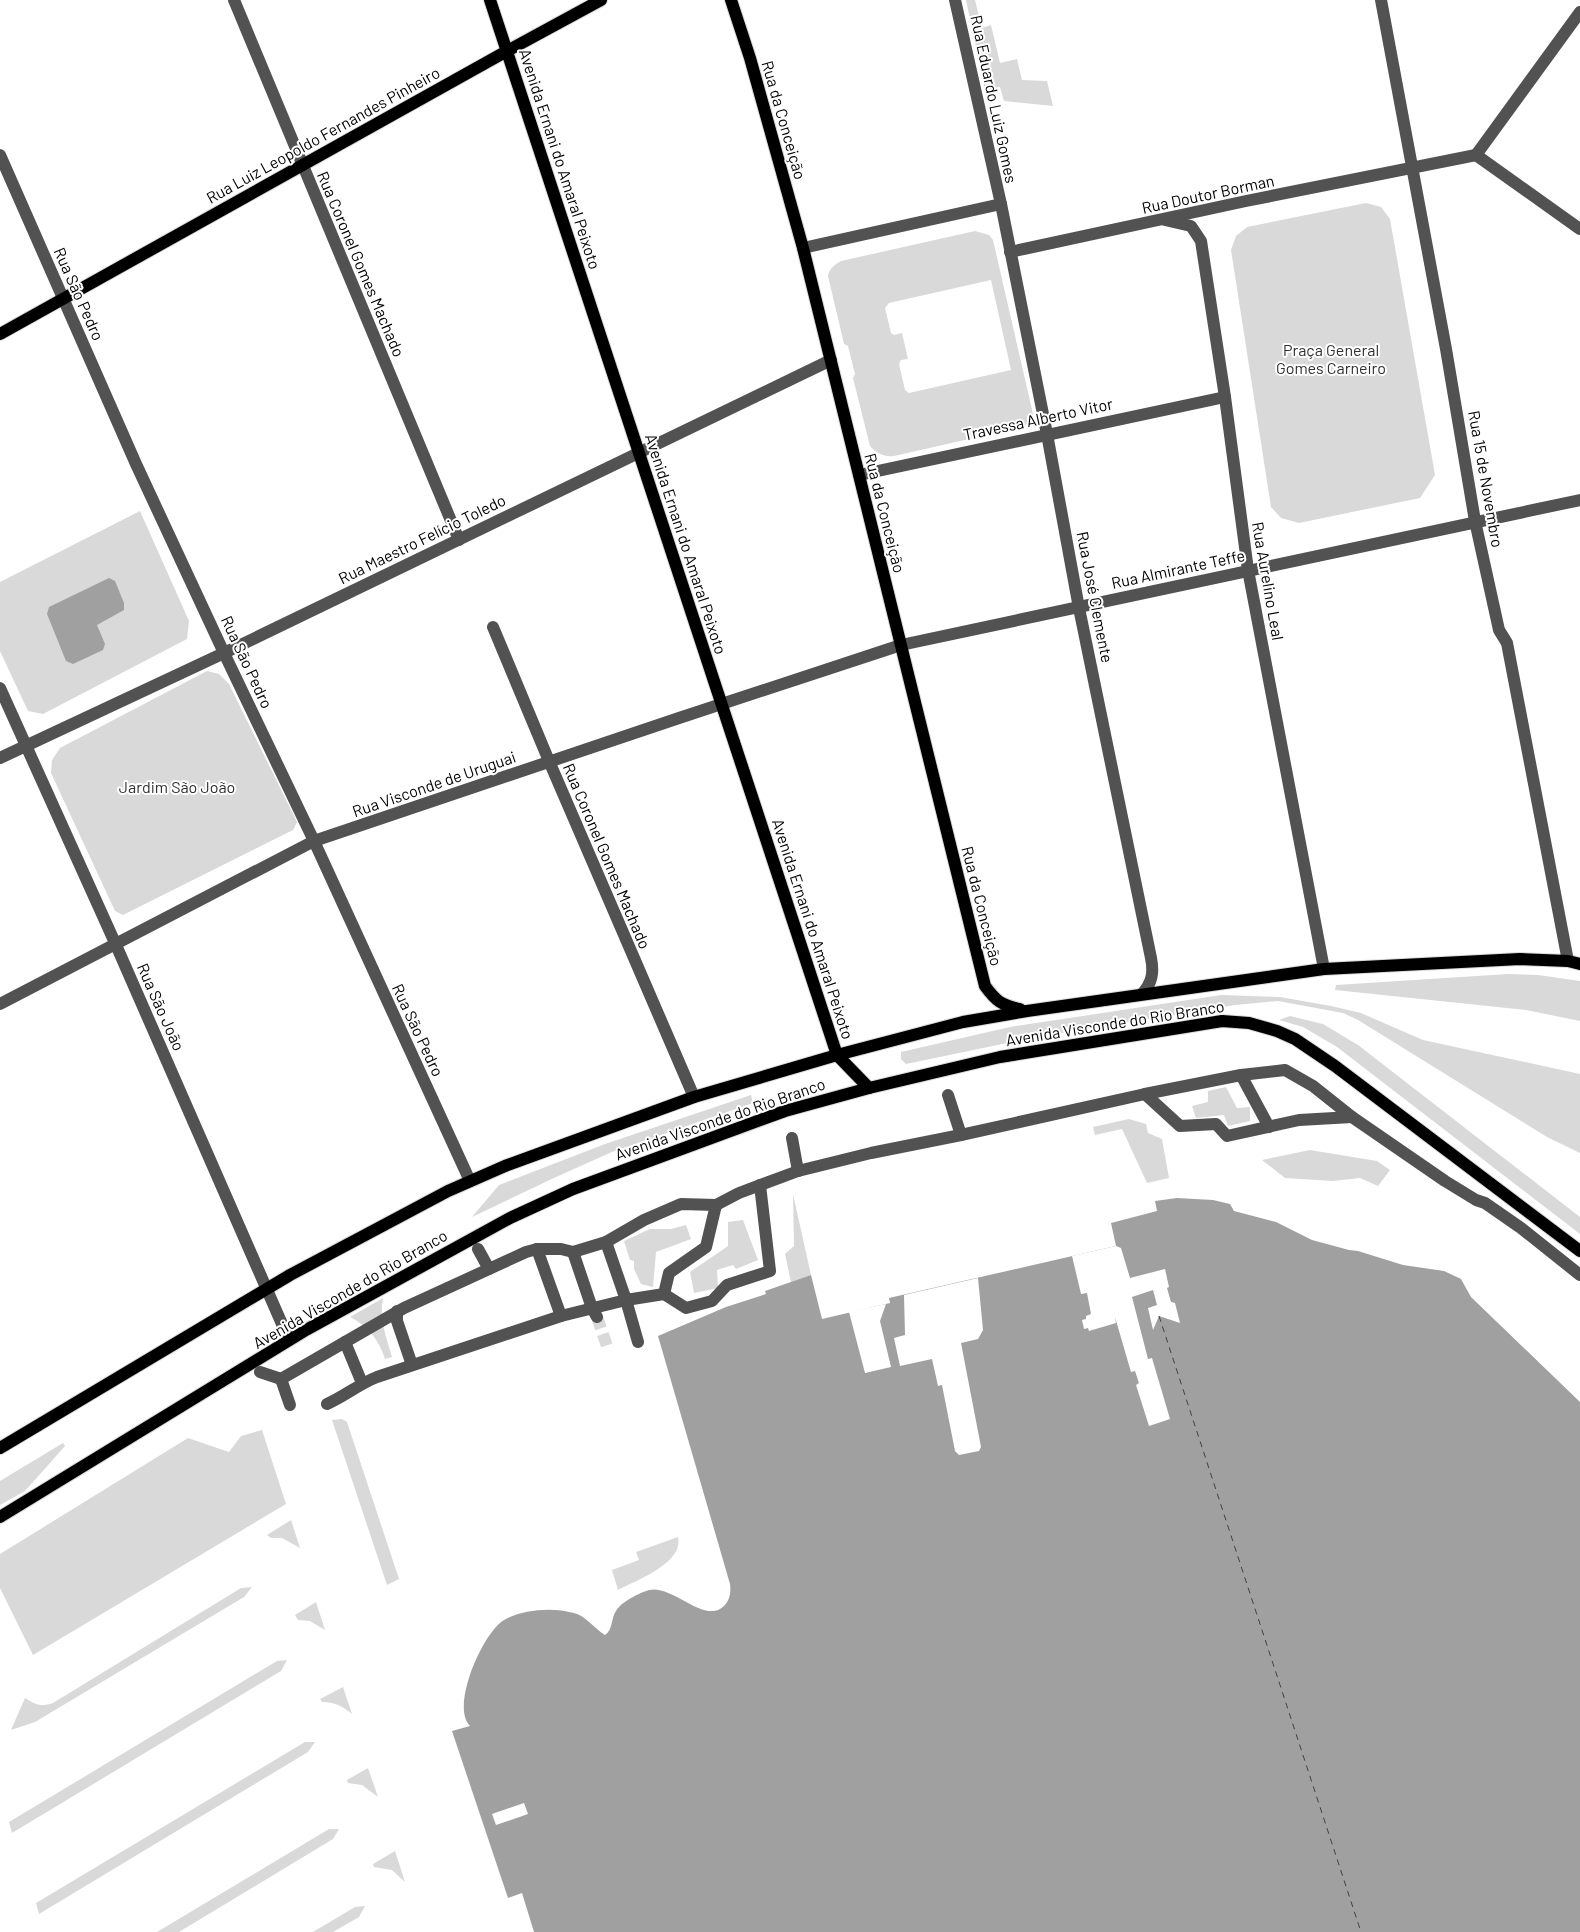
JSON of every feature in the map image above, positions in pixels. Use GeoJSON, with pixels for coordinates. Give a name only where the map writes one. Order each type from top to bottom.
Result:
{"type":"FeatureCollection","features":[{"type":"Feature","properties":{"kind":"main road","name":"Avenida Ernani do Amaral Peixoto"},"geometry":{"type":"LineString","coordinates":[[490,0],[837,1055],[869,1088]]}},
{"type":"Feature","properties":{"kind":"main road","name":"Rua Luiz Leopoldo Fernandes Pinheiro"},"geometry":{"type":"LineString","coordinates":[[0,334],[601,0]]}},
{"type":"Feature","properties":{"kind":"main road","name":"Rua da Conceição"},"geometry":{"type":"LineString","coordinates":[[731,0],[750,58],[803,248],[985,986],[993,997],[1004,1006],[1027,1010]]}},
{"type":"Feature","properties":{"kind":"main road","name":"Avenida Visconde do Rio Branco"},"geometry":{"type":"LineString","coordinates":[[0,1448],[267,1289],[470,1181],[505,1166],[694,1097],[837,1055],[963,1022],[1027,1010],[1324,969],[1520,959],[1574,962]]}},
{"type":"Feature","properties":{"kind":"main road","name":"Avenida Visconde do Rio Branco"},"geometry":{"type":"LineString","coordinates":[[0,1517],[289,1340],[472,1238],[573,1189],[785,1111],[869,1088],[1000,1057],[1222,1021],[1250,1023],[1277,1031],[1336,1066],[1580,1251]]}},
{"type":"Feature","properties":{"kind":"street","name":"Rua Coronel Gomes Machado"},"geometry":{"type":"LineString","coordinates":[[234,0],[459,540]]}},
{"type":"Feature","properties":{"kind":"street","name":"Rua Eduardo Luiz Gomes"},"geometry":{"type":"LineString","coordinates":[[956,0],[1001,204]]}},
{"type":"Feature","properties":{"kind":"street","name":"Rua 15 de Novembro"},"geometry":{"type":"LineString","coordinates":[[1381,0],[1476,521],[1499,630],[1507,643],[1574,962]]}},
{"type":"Feature","properties":{"kind":"street"},"geometry":{"type":"LineString","coordinates":[[1580,12],[1476,155],[1580,229]]}},
{"type":"Feature","properties":{"kind":"street","name":"Rua São Pedro"},"geometry":{"type":"LineString","coordinates":[[0,155],[136,464],[314,841],[470,1181]]}},
{"type":"Feature","properties":{"kind":"street","name":"Rua Doutor Borman"},"geometry":{"type":"LineString","coordinates":[[1010,252],[1246,201],[1476,155]]}},
{"type":"Feature","properties":{"kind":"street"},"geometry":{"type":"LineString","coordinates":[[803,248],[1001,204]]}},
{"type":"Feature","properties":{"kind":"street","name":"Rua José Clemente"},"geometry":{"type":"LineString","coordinates":[[1001,204],[1080,608],[1152,958],[1150,985],[1142,994]]}},
{"type":"Feature","properties":{"kind":"street","name":"Rua Aurelino Leal"},"geometry":{"type":"LineString","coordinates":[[1165,220],[1192,226],[1201,241],[1225,397],[1248,570],[1324,969]]}},
{"type":"Feature","properties":{"kind":"street","name":"Rua Maestro Felício Toledo"},"geometry":{"type":"LineString","coordinates":[[0,758],[224,653],[831,360]]}},
{"type":"Feature","properties":{"kind":"street","name":"Travessa Alberto Vitor"},"geometry":{"type":"LineString","coordinates":[[859,475],[1225,397]]}},
{"type":"Feature","properties":{"kind":"street","name":"Rua Almirante Teffe"},"geometry":{"type":"LineString","coordinates":[[900,645],[1580,500]]}},
{"type":"Feature","properties":{"kind":"street","name":"Rua Coronel Gomes Machado"},"geometry":{"type":"LineString","coordinates":[[493,627],[694,1097]]}},
{"type":"Feature","properties":{"kind":"street","name":"Rua Visconde de Uruguai"},"geometry":{"type":"LineString","coordinates":[[0,1004],[314,841],[900,645]]}},
{"type":"Feature","properties":{"kind":"street","name":"Rua São João"},"geometry":{"type":"LineString","coordinates":[[0,688],[116,944],[289,1340]]}},
{"type":"Feature","properties":{"kind":"street"},"geometry":{"type":"LineString","coordinates":[[260,1372],[281,1379],[397,1311],[489,1269],[537,1249],[573,1252],[606,1242],[644,1220],[681,1204],[716,1205],[739,1193],[798,1171],[871,1152],[961,1135],[1145,1094],[1241,1075],[1285,1070],[1313,1086],[1352,1117],[1456,1188],[1485,1203],[1521,1228],[1580,1276]]}},
{"type":"Feature","properties":{"kind":"street"},"geometry":{"type":"LineString","coordinates":[[1241,1075],[1269,1127]]}},
{"type":"Feature","properties":{"kind":"street"},"geometry":{"type":"LineString","coordinates":[[1145,1094],[1180,1126],[1216,1124],[1226,1136],[1299,1120],[1352,1117]]}},
{"type":"Feature","properties":{"kind":"street"},"geometry":{"type":"LineString","coordinates":[[948,1095],[961,1135]]}},
{"type":"Feature","properties":{"kind":"street"},"geometry":{"type":"LineString","coordinates":[[792,1138],[798,1171]]}},
{"type":"Feature","properties":{"kind":"street"},"geometry":{"type":"LineString","coordinates":[[327,1404],[344,1396],[362,1383],[562,1316],[594,1313],[626,1300],[664,1294],[686,1308],[712,1301],[727,1285],[770,1271],[760,1185]]}},
{"type":"Feature","properties":{"kind":"street"},"geometry":{"type":"LineString","coordinates":[[664,1294],[669,1273],[706,1247],[716,1205]]}},
{"type":"Feature","properties":{"kind":"street"},"geometry":{"type":"LineString","coordinates":[[606,1242],[638,1342]]}},
{"type":"Feature","properties":{"kind":"street"},"geometry":{"type":"LineString","coordinates":[[478,1249],[489,1269]]}},
{"type":"Feature","properties":{"kind":"street"},"geometry":{"type":"LineString","coordinates":[[537,1249],[562,1316]]}},
{"type":"Feature","properties":{"kind":"street"},"geometry":{"type":"LineString","coordinates":[[573,1252],[594,1313]]}},
{"type":"Feature","properties":{"kind":"street"},"geometry":{"type":"LineString","coordinates":[[397,1311],[397,1320],[412,1365]]}},
{"type":"Feature","properties":{"kind":"street"},"geometry":{"type":"LineString","coordinates":[[345,1342],[362,1383]]}},
{"type":"Feature","properties":{"kind":"street"},"geometry":{"type":"LineString","coordinates":[[281,1379],[290,1405]]}},
{"type":"Feature","properties":{"kind":"green space"},"geometry":{"type":"Polygon","coordinates":[[[966,0],[975,0],[982,28],[991,25],[1000,63],[1017,59],[1022,80],[1047,81],[1053,106],[1004,101],[1000,87],[985,90],[966,0]]]}},
{"type":"Feature","properties":{"kind":"green space","name":"Praça General Gomes Carneiro"},"geometry":{"type":"Polygon","coordinates":[[[1366,203],[1381,207],[1390,219],[1435,475],[1420,498],[1299,523],[1281,518],[1271,507],[1231,250],[1236,236],[1247,227],[1366,203]]]}},
{"type":"Feature","properties":{"kind":"green space"},"geometry":{"type":"Polygon","coordinates":[[[975,231],[989,235],[993,240],[1033,414],[1029,423],[1022,427],[894,456],[887,456],[875,451],[870,446],[853,378],[855,374],[848,346],[844,344],[828,276],[832,267],[841,261],[975,231]],[[991,280],[889,303],[885,308],[891,333],[894,335],[902,333],[908,359],[901,360],[899,364],[905,390],[909,393],[1011,370],[991,280]]]}},
{"type":"Feature","properties":{"kind":"green space"},"geometry":{"type":"Polygon","coordinates":[[[140,511],[189,621],[187,639],[43,714],[28,711],[0,651],[0,582],[140,511]]]}},
{"type":"Feature","properties":{"kind":"green space","name":"Jardim São João"},"geometry":{"type":"Polygon","coordinates":[[[207,671],[219,674],[229,684],[297,822],[293,830],[123,915],[115,911],[51,773],[52,760],[60,748],[207,671]]]}},
{"type":"Feature","properties":{"kind":"green space"},"geometry":{"type":"Polygon","coordinates":[[[1508,974],[1538,975],[1580,981],[1580,1021],[1526,1010],[1335,990],[1336,985],[1508,974]]]}},
{"type":"Feature","properties":{"kind":"green space"},"geometry":{"type":"Polygon","coordinates":[[[1221,995],[1280,997],[1331,1006],[1361,1013],[1423,1040],[1580,1074],[1580,1153],[1547,1137],[1358,1020],[1343,1013],[1278,1001],[1235,1005],[1026,1039],[906,1064],[901,1059],[901,1052],[1010,1027],[1221,995]]]}},
{"type":"Feature","properties":{"kind":"green space"},"geometry":{"type":"Polygon","coordinates":[[[1290,1016],[1323,1024],[1358,1045],[1580,1217],[1580,1234],[1337,1047],[1303,1027],[1279,1020],[1290,1016]]]}},
{"type":"Feature","properties":{"kind":"green space"},"geometry":{"type":"Polygon","coordinates":[[[1226,1087],[1237,1108],[1250,1107],[1250,1121],[1228,1126],[1224,1115],[1196,1118],[1192,1106],[1208,1102],[1208,1091],[1226,1087]]]}},
{"type":"Feature","properties":{"kind":"green space"},"geometry":{"type":"Polygon","coordinates":[[[751,1095],[753,1103],[612,1152],[472,1217],[499,1185],[605,1144],[751,1095]]]}},
{"type":"Feature","properties":{"kind":"green space"},"geometry":{"type":"Polygon","coordinates":[[[1129,1119],[1146,1124],[1148,1133],[1162,1139],[1169,1178],[1147,1183],[1122,1129],[1095,1135],[1093,1127],[1129,1119]]]}},
{"type":"Feature","properties":{"kind":"green space"},"geometry":{"type":"Polygon","coordinates":[[[1310,1150],[1377,1161],[1390,1170],[1378,1186],[1360,1178],[1333,1181],[1285,1178],[1262,1160],[1310,1150]]]}},
{"type":"Feature","properties":{"kind":"green space"},"geometry":{"type":"Polygon","coordinates":[[[793,1194],[811,1275],[791,1282],[785,1254],[794,1246],[793,1194]]]}},
{"type":"Feature","properties":{"kind":"green space"},"geometry":{"type":"Polygon","coordinates":[[[743,1220],[758,1260],[736,1269],[733,1265],[717,1270],[718,1288],[694,1293],[690,1272],[728,1246],[728,1222],[743,1220]]]}},
{"type":"Feature","properties":{"kind":"green space"},"geometry":{"type":"Polygon","coordinates":[[[686,1225],[691,1239],[656,1252],[653,1287],[641,1284],[634,1269],[634,1261],[630,1260],[624,1241],[650,1229],[671,1229],[686,1225]]]}},
{"type":"Feature","properties":{"kind":"green space"},"geometry":{"type":"Polygon","coordinates":[[[383,1298],[382,1313],[385,1335],[392,1357],[385,1359],[380,1346],[372,1334],[350,1317],[383,1298]]]}},
{"type":"Feature","properties":{"kind":"green space"},"geometry":{"type":"Polygon","coordinates":[[[342,1419],[347,1422],[399,1579],[387,1585],[332,1420],[342,1419]]]}},
{"type":"Feature","properties":{"kind":"green space"},"geometry":{"type":"Polygon","coordinates":[[[262,1430],[286,1504],[33,1655],[0,1588],[0,1554],[188,1438],[229,1452],[241,1436],[262,1430]]]}},
{"type":"Feature","properties":{"kind":"green space"},"geometry":{"type":"Polygon","coordinates":[[[63,1443],[65,1446],[25,1491],[0,1505],[0,1481],[63,1443]]]}},
{"type":"Feature","properties":{"kind":"green space"},"geometry":{"type":"Polygon","coordinates":[[[291,1520],[300,1548],[282,1538],[271,1538],[267,1535],[291,1520]]]}},
{"type":"Feature","properties":{"kind":"green space"},"geometry":{"type":"Polygon","coordinates":[[[678,1537],[678,1546],[674,1555],[667,1563],[647,1576],[618,1590],[612,1570],[639,1560],[636,1552],[678,1537]]]}},
{"type":"Feature","properties":{"kind":"green space"},"geometry":{"type":"Polygon","coordinates":[[[252,1587],[244,1597],[35,1722],[11,1730],[25,1698],[39,1705],[53,1703],[241,1588],[252,1587]]]}},
{"type":"Feature","properties":{"kind":"green space"},"geometry":{"type":"Polygon","coordinates":[[[316,1602],[325,1630],[310,1621],[298,1620],[295,1615],[316,1602]]]}},
{"type":"Feature","properties":{"kind":"green space"},"geometry":{"type":"Polygon","coordinates":[[[287,1660],[281,1671],[12,1833],[9,1822],[277,1661],[287,1660]]]}},
{"type":"Feature","properties":{"kind":"green space"},"geometry":{"type":"Polygon","coordinates":[[[343,1687],[352,1714],[338,1705],[322,1702],[320,1699],[343,1687]]]}},
{"type":"Feature","properties":{"kind":"green space"},"geometry":{"type":"Polygon","coordinates":[[[305,1742],[315,1742],[308,1752],[39,1914],[36,1903],[305,1742]]]}},
{"type":"Feature","properties":{"kind":"green space"},"geometry":{"type":"Polygon","coordinates":[[[368,1768],[378,1797],[362,1785],[348,1783],[347,1780],[368,1768]]]}},
{"type":"Feature","properties":{"kind":"green space"},"geometry":{"type":"Polygon","coordinates":[[[329,1829],[339,1829],[333,1839],[179,1932],[157,1932],[329,1829]]]}},
{"type":"Feature","properties":{"kind":"green space"},"geometry":{"type":"Polygon","coordinates":[[[395,1851],[405,1882],[392,1870],[374,1867],[373,1864],[395,1851]]]}},
{"type":"Feature","properties":{"kind":"green space"},"geometry":{"type":"Polygon","coordinates":[[[365,1906],[359,1917],[333,1932],[313,1932],[355,1907],[365,1906]]]}},
{"type":"Feature","properties":{"kind":"shaded area"},"geometry":{"type":"Polygon","coordinates":[[[109,578],[115,581],[124,603],[124,610],[97,625],[105,644],[103,650],[73,664],[66,661],[47,614],[49,607],[109,578]]]}},
{"type":"Feature","properties":{"kind":"shaded area"},"geometry":{"type":"Polygon","coordinates":[[[1177,1198],[1213,1200],[1230,1204],[1234,1211],[1276,1222],[1312,1240],[1358,1251],[1403,1265],[1444,1271],[1461,1279],[1471,1297],[1580,1402],[1580,1932],[534,1932],[522,1893],[508,1898],[452,1731],[470,1726],[465,1716],[466,1687],[487,1639],[504,1620],[529,1611],[557,1610],[574,1613],[605,1635],[608,1633],[618,1608],[631,1598],[649,1590],[668,1593],[708,1611],[716,1611],[724,1606],[730,1596],[730,1584],[658,1336],[726,1307],[766,1294],[765,1291],[811,1275],[822,1319],[890,1303],[889,1298],[1116,1246],[1111,1223],[1157,1211],[1155,1201],[1177,1198]]]}},
{"type":"Feature","properties":{"kind":"pier"},"geometry":{"type":"Polygon","coordinates":[[[1116,1246],[1121,1248],[1130,1278],[1165,1269],[1169,1287],[1167,1288],[1171,1302],[1175,1303],[1180,1323],[1159,1316],[1153,1330],[1148,1308],[1157,1305],[1153,1290],[1132,1297],[1148,1359],[1152,1358],[1170,1419],[1149,1426],[1136,1385],[1139,1383],[1135,1371],[1131,1372],[1115,1317],[1116,1323],[1089,1331],[1088,1328],[1084,1329],[1082,1320],[1091,1314],[1087,1293],[1081,1294],[1072,1256],[1116,1246]]]}},
{"type":"Feature","properties":{"kind":"pier"},"geometry":{"type":"Polygon","coordinates":[[[978,1278],[983,1330],[978,1339],[961,1343],[981,1447],[979,1451],[959,1455],[955,1451],[942,1385],[938,1386],[932,1359],[900,1366],[894,1338],[905,1335],[904,1295],[978,1278]]]}},
{"type":"Feature","properties":{"kind":"pier"},"geometry":{"type":"Polygon","coordinates":[[[886,1304],[880,1321],[891,1367],[865,1373],[849,1312],[886,1304]]]}},
{"type":"Feature","properties":{"kind":"pier"},"geometry":{"type":"Polygon","coordinates":[[[524,1803],[528,1814],[496,1825],[492,1814],[524,1803]]]}},
{"type":"Feature","properties":{"kind":"ferry route"},"geometry":{"type":"LineString","coordinates":[[1159,1316],[1361,1932]]}},
{"type":"Feature","properties":{"kind":"tunnel"},"geometry":{"type":"LineString","coordinates":[[597,1317],[608,1349]]}}]}
